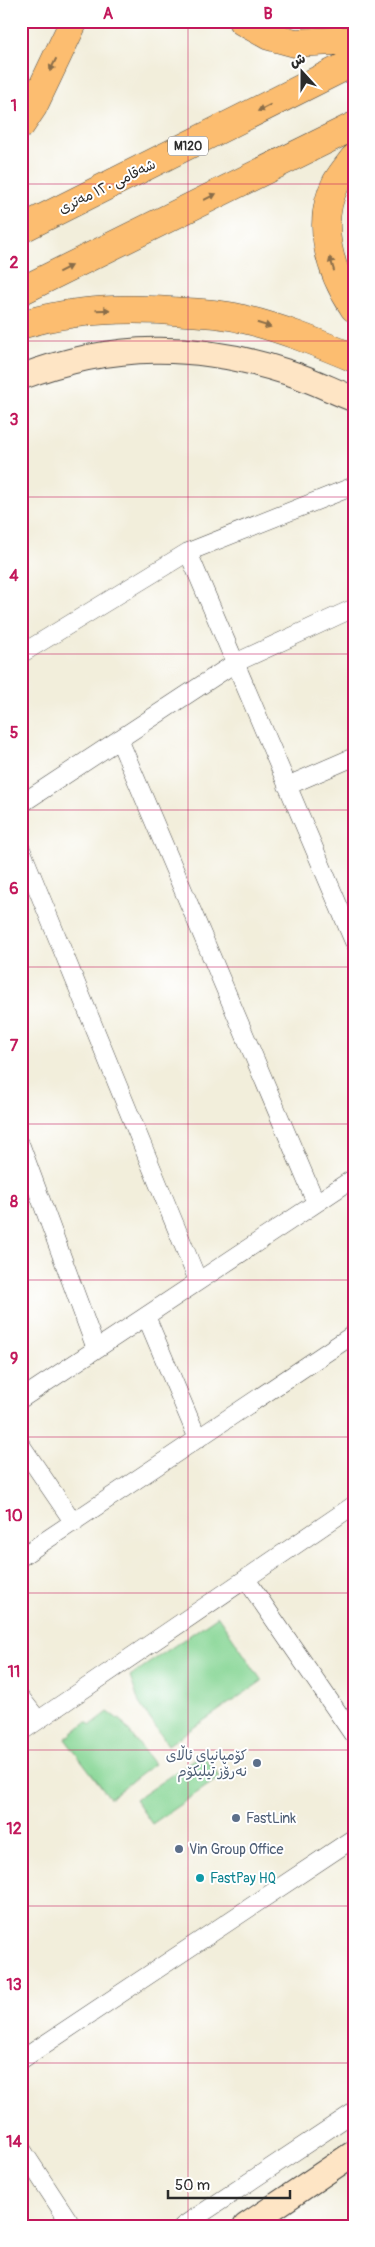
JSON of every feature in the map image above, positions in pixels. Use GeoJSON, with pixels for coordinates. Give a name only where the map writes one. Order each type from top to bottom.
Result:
{"type":"FeatureCollection","features":[{"type":"Feature","properties":{"kind":"highway"},"geometry":{"type":"LineString","coordinates":[[21,126],[33,107],[74,21]]}},
{"type":"Feature","properties":{"kind":"highway"},"geometry":{"type":"LineString","coordinates":[[242,21],[270,36],[295,43],[354,40]]}},
{"type":"Feature","properties":{"kind":"highway","name":"شەقامی ١٢٠ مەتری"},"geometry":{"type":"LineString","coordinates":[[21,229],[354,62]]}},
{"type":"Feature","properties":{"kind":"highway"},"geometry":{"type":"LineString","coordinates":[[21,291],[354,126]]}},
{"type":"Feature","properties":{"kind":"highway"},"geometry":{"type":"LineString","coordinates":[[354,158],[336,184],[328,206],[326,233],[329,257],[336,279],[354,308]]}},
{"type":"Feature","properties":{"kind":"highway"},"geometry":{"type":"LineString","coordinates":[[21,325],[40,319],[93,310],[148,309],[200,312],[242,318],[312,341],[354,358]]}},
{"type":"Feature","properties":{"kind":"street"},"geometry":{"type":"LineString","coordinates":[[21,377],[51,366],[107,352],[169,349],[231,357],[262,364],[354,399]]}},
{"type":"Feature","properties":{"kind":"street"},"geometry":{"type":"LineString","coordinates":[[21,654],[188,552],[354,486]]}},
{"type":"Feature","properties":{"kind":"street"},"geometry":{"type":"LineString","coordinates":[[188,552],[287,786],[350,924],[354,942]]}},
{"type":"Feature","properties":{"kind":"street"},"geometry":{"type":"LineString","coordinates":[[21,804],[235,663],[354,608]]}},
{"type":"Feature","properties":{"kind":"street"},"geometry":{"type":"LineString","coordinates":[[118,739],[316,1203]]}},
{"type":"Feature","properties":{"kind":"street"},"geometry":{"type":"LineString","coordinates":[[287,786],[354,757]]}},
{"type":"Feature","properties":{"kind":"street"},"geometry":{"type":"LineString","coordinates":[[21,849],[198,1281]]}},
{"type":"Feature","properties":{"kind":"street"},"geometry":{"type":"LineString","coordinates":[[21,1146],[96,1349]]}},
{"type":"Feature","properties":{"kind":"street"},"geometry":{"type":"LineString","coordinates":[[21,1399],[354,1178]]}},
{"type":"Feature","properties":{"kind":"street"},"geometry":{"type":"LineString","coordinates":[[146,1316],[198,1439]]}},
{"type":"Feature","properties":{"kind":"street"},"geometry":{"type":"LineString","coordinates":[[21,1558],[354,1334]]}},
{"type":"Feature","properties":{"kind":"street"},"geometry":{"type":"LineString","coordinates":[[21,1445],[74,1523]]}},
{"type":"Feature","properties":{"kind":"street"},"geometry":{"type":"LineString","coordinates":[[21,1732],[354,1505]]}},
{"type":"Feature","properties":{"kind":"street"},"geometry":{"type":"LineString","coordinates":[[246,1579],[354,1736]]}},
{"type":"Feature","properties":{"kind":"street"},"geometry":{"type":"LineString","coordinates":[[21,1698],[38,1720]]}},
{"type":"Feature","properties":{"kind":"street"},"geometry":{"type":"LineString","coordinates":[[21,2060],[354,1838]]}},
{"type":"Feature","properties":{"kind":"street"},"geometry":{"type":"LineString","coordinates":[[184,2226],[354,2112]]}},
{"type":"Feature","properties":{"kind":"street"},"geometry":{"type":"LineString","coordinates":[[21,2148],[72,2226]]}},
{"type":"Feature","properties":{"kind":"street"},"geometry":{"type":"LineString","coordinates":[[246,2226],[354,2153]]}},
{"type":"Feature","properties":{"kind":"green space"},"geometry":{"type":"Polygon","coordinates":[[[218,1616],[262,1681],[168,1745],[139,1703],[130,1676],[218,1616]]]}},
{"type":"Feature","properties":{"kind":"green space"},"geometry":{"type":"Polygon","coordinates":[[[108,1712],[121,1721],[154,1764],[110,1798],[65,1739],[86,1722],[91,1725],[108,1712]]]}},
{"type":"Feature","properties":{"kind":"green space"},"geometry":{"type":"Polygon","coordinates":[[[202,1754],[220,1777],[152,1824],[135,1800],[202,1754]]]}},
{"type":"Feature","properties":{"kind":"place","name":"كۆمپانیای ئاڵای نه‌رۆز تیلیكۆم"},"geometry":{"type":"Point","coordinates":[257,1763]}},
{"type":"Feature","properties":{"kind":"place","name":"FastLink"},"geometry":{"type":"Point","coordinates":[236,1818]}},
{"type":"Feature","properties":{"kind":"place","name":"Vin Group Office"},"geometry":{"type":"Point","coordinates":[179,1849]}},
{"type":"Feature","properties":{"kind":"place","name":"FastPay HQ"},"geometry":{"type":"Point","coordinates":[200,1878]}}]}
